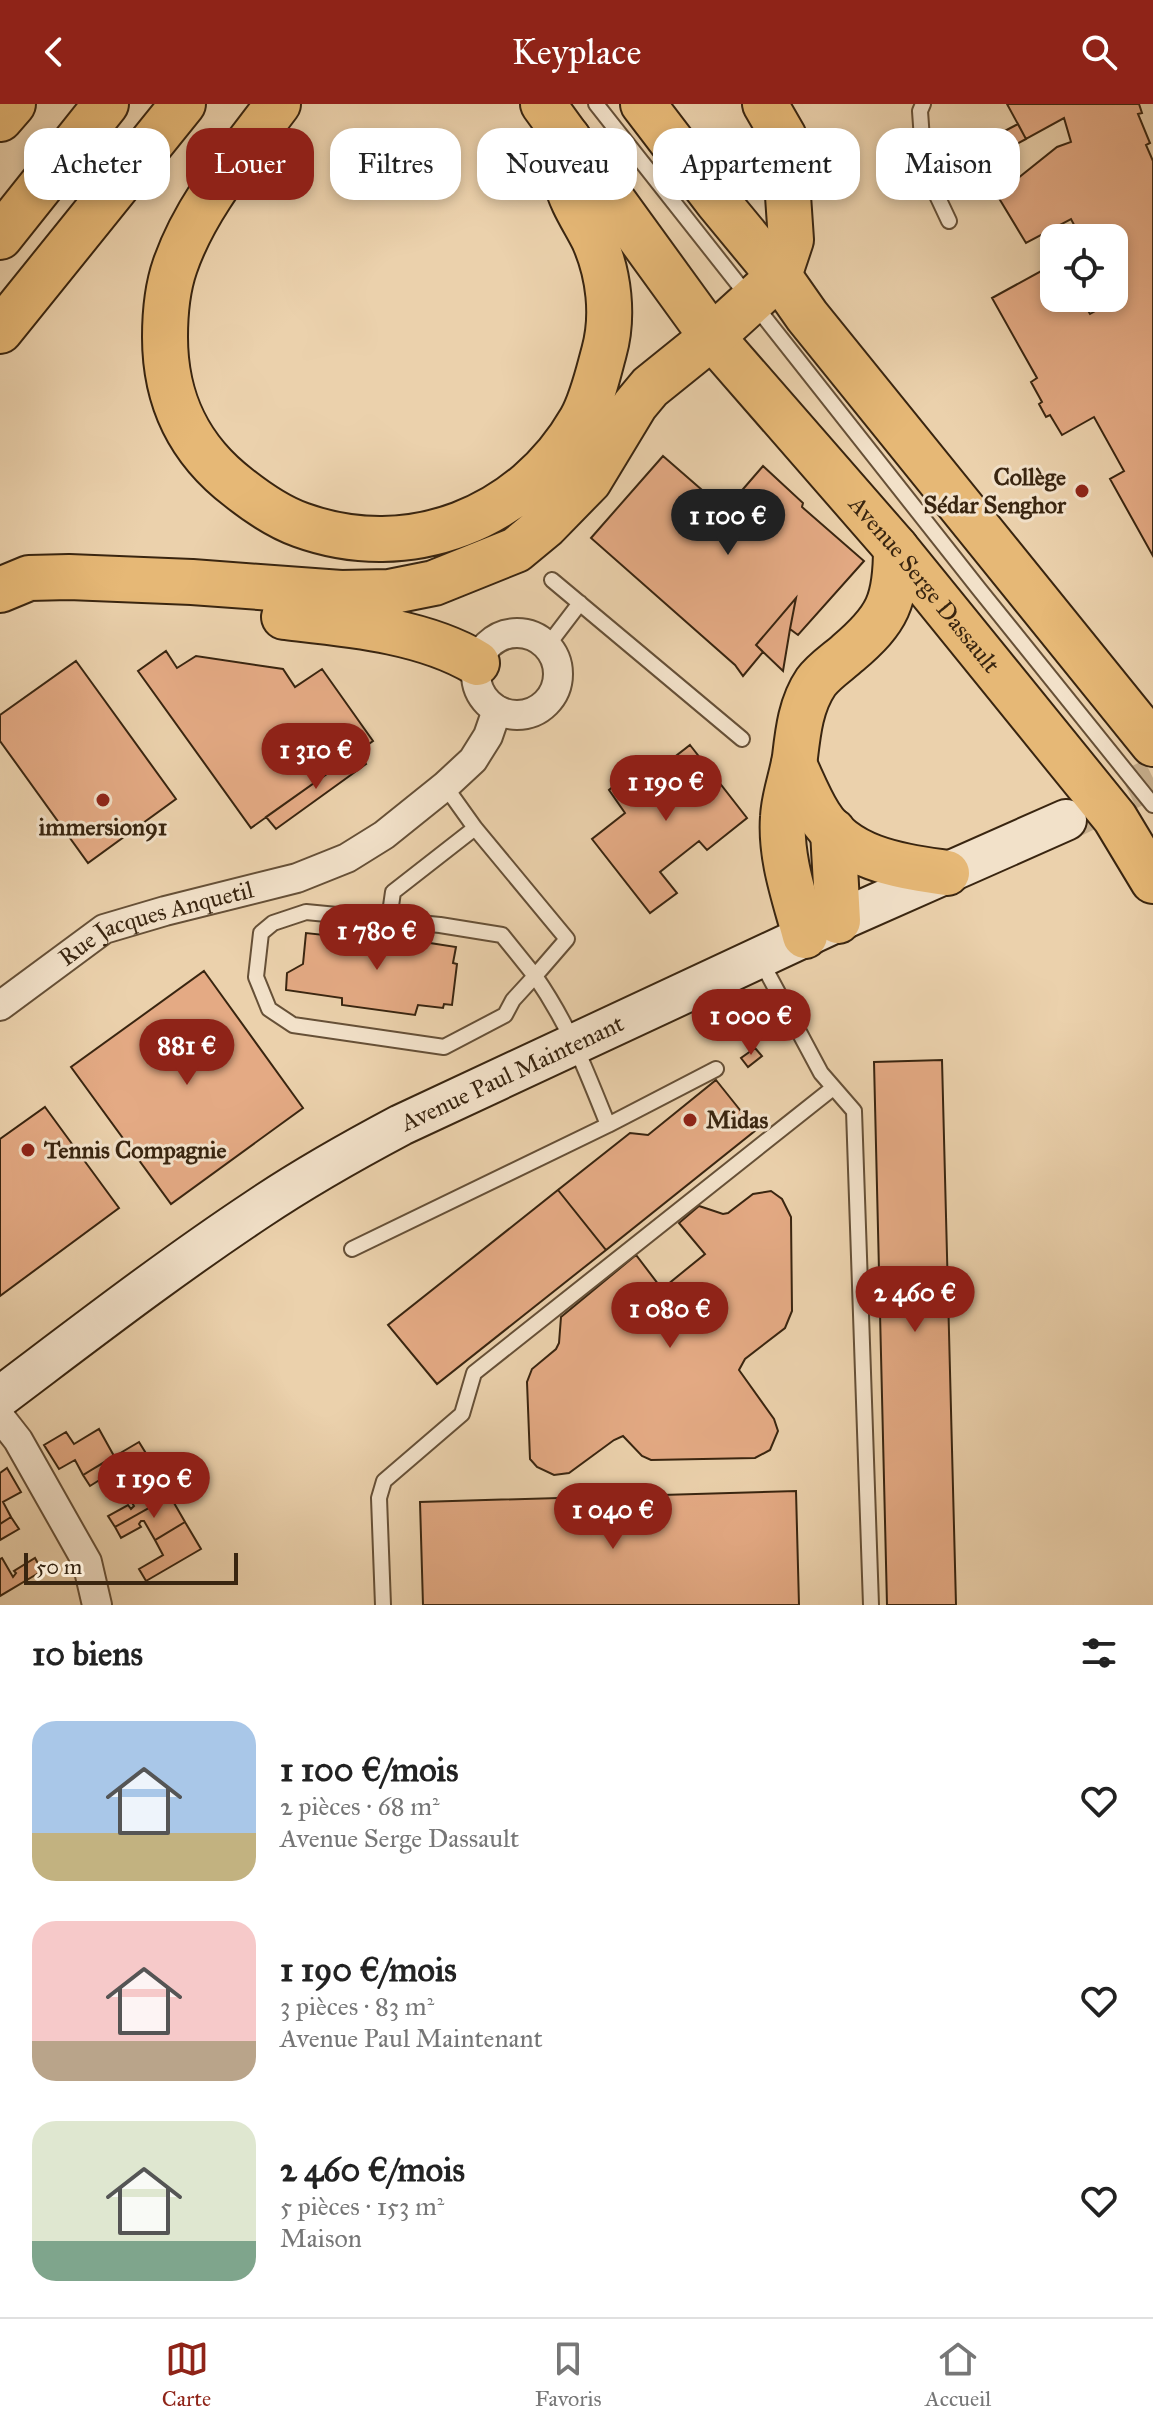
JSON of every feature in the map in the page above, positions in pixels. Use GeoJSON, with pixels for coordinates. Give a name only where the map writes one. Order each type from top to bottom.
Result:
{"type":"FeatureCollection","features":[{"type":"Feature","properties":{"kind":"main road"},"geometry":{"type":"LineString","coordinates":[[0,119],[13,104]]}},
{"type":"Feature","properties":{"kind":"main road"},"geometry":{"type":"LineString","coordinates":[[0,237],[106,104]]}},
{"type":"Feature","properties":{"kind":"main road"},"geometry":{"type":"LineString","coordinates":[[0,331],[183,104]]}},
{"type":"Feature","properties":{"kind":"main road"},"geometry":{"type":"LineString","coordinates":[[278,104],[192,225],[174,268],[165,314],[165,363],[177,410],[196,446],[228,479],[263,507],[299,525],[341,536],[388,539],[431,534],[503,505],[560,453],[583,417],[605,349],[609,291],[594,242],[564,177],[555,121]]}},
{"type":"Feature","properties":{"kind":"main road"},"geometry":{"type":"LineString","coordinates":[[643,104],[717,201],[765,288],[824,338],[1153,744]]}},
{"type":"Feature","properties":{"kind":"main road"},"geometry":{"type":"LineString","coordinates":[[0,591],[29,578],[69,577],[341,593],[389,592],[434,583],[516,550],[545,526],[589,481],[635,405],[650,387],[712,337],[765,288],[791,240],[784,137],[765,104]]}},
{"type":"Feature","properties":{"kind":"main road","name":"Avenue Serge Dassault"},"geometry":{"type":"LineString","coordinates":[[555,121],[712,337],[896,548],[1115,818],[1153,881]]}},
{"type":"Feature","properties":{"kind":"main road"},"geometry":{"type":"LineString","coordinates":[[822,929],[784,849],[783,817],[799,729],[805,702],[819,678],[882,620],[892,599],[896,548]]}},
{"type":"Feature","properties":{"kind":"main road"},"geometry":{"type":"LineString","coordinates":[[0,591],[27,600],[70,598],[192,606],[348,625],[416,639],[477,663]]}},
{"type":"Feature","properties":{"kind":"main road"},"geometry":{"type":"LineString","coordinates":[[862,641],[910,621],[955,623]]}},
{"type":"Feature","properties":{"kind":"main road"},"geometry":{"type":"LineString","coordinates":[[794,764],[820,818],[853,848],[896,865],[947,873]]}},
{"type":"Feature","properties":{"kind":"main road"},"geometry":{"type":"LineString","coordinates":[[822,929],[833,831]]}},
{"type":"Feature","properties":{"kind":"street"},"geometry":{"type":"LineString","coordinates":[[516,632],[534,635],[548,645],[556,658],[559,672],[558,686],[551,699],[540,709],[511,715],[486,702],[475,677],[484,647],[499,636],[516,632]]}},
{"type":"Feature","properties":{"kind":"street","name":"Rue Jacques Anquetil"},"geometry":{"type":"LineString","coordinates":[[0,1006],[104,929],[297,878],[347,858],[384,835],[473,760],[488,736],[497,710]]}},
{"type":"Feature","properties":{"kind":"street","name":"Avenue Paul Maintenant"},"geometry":{"type":"LineString","coordinates":[[0,1397],[166,1273],[258,1209],[331,1163],[401,1125],[759,957],[1066,820]]}},
{"type":"Feature","properties":{"kind":"street"},"geometry":{"type":"LineString","coordinates":[[0,1417],[18,1440],[87,1562],[97,1605]]}},
{"type":"Feature","properties":{"kind":"lane"},"geometry":{"type":"LineString","coordinates":[[596,104],[765,288],[1153,805]]}},
{"type":"Feature","properties":{"kind":"lane"},"geometry":{"type":"LineString","coordinates":[[923,104],[920,111],[924,168],[949,221]]}},
{"type":"Feature","properties":{"kind":"lane"},"geometry":{"type":"LineString","coordinates":[[552,580],[742,739]]}},
{"type":"Feature","properties":{"kind":"lane"},"geometry":{"type":"LineString","coordinates":[[548,645],[580,603]]}},
{"type":"Feature","properties":{"kind":"lane"},"geometry":{"type":"LineString","coordinates":[[445,786],[475,828],[567,939],[535,976],[513,1000],[505,1015],[444,1047],[293,1025],[269,1009],[256,977],[261,933],[273,923],[306,912],[440,925],[502,935],[535,976],[558,1009],[608,1125]]}},
{"type":"Feature","properties":{"kind":"lane"},"geometry":{"type":"LineString","coordinates":[[389,920],[393,892],[475,828]]}},
{"type":"Feature","properties":{"kind":"lane"},"geometry":{"type":"LineString","coordinates":[[759,957],[821,1073],[854,1111],[871,1605]]}},
{"type":"Feature","properties":{"kind":"lane"},"geometry":{"type":"LineString","coordinates":[[352,1249],[716,1069]]}},
{"type":"Feature","properties":{"kind":"lane"},"geometry":{"type":"LineString","coordinates":[[383,1605],[379,1498],[384,1481],[462,1414],[474,1373],[833,1088]]}},
{"type":"Feature","properties":{"kind":"building"},"geometry":{"type":"Polygon","coordinates":[[[1007,104],[1139,104],[1142,113],[1138,114],[1150,143],[1146,145],[1153,161],[1153,556],[1110,479],[1124,471],[1094,417],[1062,435],[1050,415],[1046,417],[1031,382],[1037,378],[992,298],[1040,272],[1040,312],[1128,312],[1128,224],[1074,224],[1071,219],[1062,224],[1040,224],[1040,236],[1026,243],[1000,200],[1020,200],[1020,177],[1057,147],[1071,142],[1064,118],[1026,139],[1007,104]]]}},
{"type":"Feature","properties":{"kind":"building"},"geometry":{"type":"Polygon","coordinates":[[[1018,124],[1026,139],[1020,142],[1020,128],[1010,128],[1018,124]]]}},
{"type":"Feature","properties":{"kind":"building"},"geometry":{"type":"Polygon","coordinates":[[[663,456],[725,510],[763,466],[803,503],[802,507],[864,561],[798,635],[790,629],[796,598],[756,645],[763,652],[743,676],[735,665],[591,538],[663,456]]]}},
{"type":"Feature","properties":{"kind":"building"},"geometry":{"type":"Polygon","coordinates":[[[796,598],[790,629],[783,671],[756,645],[796,598]]]}},
{"type":"Feature","properties":{"kind":"building"},"geometry":{"type":"Polygon","coordinates":[[[166,651],[177,668],[196,656],[283,669],[295,687],[322,669],[373,741],[251,828],[138,671],[166,651]]]}},
{"type":"Feature","properties":{"kind":"building"},"geometry":{"type":"Polygon","coordinates":[[[76,661],[176,799],[88,863],[0,741],[0,715],[76,661]]]}},
{"type":"Feature","properties":{"kind":"building"},"geometry":{"type":"Polygon","coordinates":[[[690,745],[747,818],[707,850],[699,841],[660,872],[677,893],[650,913],[592,839],[625,813],[609,790],[628,774],[637,786],[690,745]]]}},
{"type":"Feature","properties":{"kind":"building"},"geometry":{"type":"Polygon","coordinates":[[[358,752],[366,764],[276,829],[266,817],[358,752]]]}},
{"type":"Feature","properties":{"kind":"building"},"geometry":{"type":"Polygon","coordinates":[[[373,930],[410,935],[411,940],[456,947],[452,1005],[444,1004],[443,1008],[418,1005],[415,1015],[342,1005],[342,998],[286,990],[287,973],[303,964],[306,933],[371,940],[373,930]]]}},
{"type":"Feature","properties":{"kind":"building"},"geometry":{"type":"Polygon","coordinates":[[[204,971],[303,1108],[171,1204],[71,1067],[204,971]]]}},
{"type":"Feature","properties":{"kind":"building"},"geometry":{"type":"Polygon","coordinates":[[[755,1048],[762,1056],[748,1067],[741,1058],[755,1048]]]}},
{"type":"Feature","properties":{"kind":"building"},"geometry":{"type":"Polygon","coordinates":[[[942,1060],[956,1605],[887,1605],[874,1062],[942,1060]]]}},
{"type":"Feature","properties":{"kind":"building"},"geometry":{"type":"Polygon","coordinates":[[[716,1080],[756,1130],[606,1250],[558,1190],[630,1133],[648,1135],[716,1080]]]}},
{"type":"Feature","properties":{"kind":"building"},"geometry":{"type":"Polygon","coordinates":[[[45,1107],[119,1208],[0,1296],[0,1139],[45,1107]]]}},
{"type":"Feature","properties":{"kind":"building"},"geometry":{"type":"Polygon","coordinates":[[[558,1190],[606,1250],[437,1384],[388,1325],[558,1190]]]}},
{"type":"Feature","properties":{"kind":"building"},"geometry":{"type":"Polygon","coordinates":[[[771,1191],[782,1199],[791,1217],[792,1311],[785,1328],[745,1359],[739,1370],[774,1419],[778,1431],[770,1450],[755,1458],[651,1460],[642,1456],[623,1436],[569,1473],[554,1475],[537,1467],[530,1459],[527,1382],[532,1369],[556,1349],[561,1317],[636,1255],[662,1289],[705,1254],[679,1223],[699,1206],[728,1213],[753,1194],[771,1191]]]}},
{"type":"Feature","properties":{"kind":"building"},"geometry":{"type":"Polygon","coordinates":[[[99,1429],[114,1456],[83,1475],[75,1460],[59,1469],[44,1445],[66,1432],[74,1444],[99,1429]]]}},
{"type":"Feature","properties":{"kind":"building"},"geometry":{"type":"Polygon","coordinates":[[[139,1442],[155,1468],[123,1487],[114,1471],[90,1486],[83,1475],[139,1442]]]}},
{"type":"Feature","properties":{"kind":"building"},"geometry":{"type":"Polygon","coordinates":[[[7,1468],[21,1492],[3,1502],[11,1517],[0,1524],[0,1473],[7,1468]]]}},
{"type":"Feature","properties":{"kind":"building"},"geometry":{"type":"Polygon","coordinates":[[[155,1468],[170,1496],[115,1527],[108,1516],[128,1505],[131,1509],[134,1506],[123,1487],[155,1468]]]}},
{"type":"Feature","properties":{"kind":"building"},"geometry":{"type":"Polygon","coordinates":[[[796,1491],[799,1605],[423,1605],[420,1502],[796,1491]]]}},
{"type":"Feature","properties":{"kind":"building"},"geometry":{"type":"Polygon","coordinates":[[[170,1496],[185,1522],[155,1540],[144,1521],[141,1521],[141,1527],[121,1538],[115,1527],[170,1496]]]}},
{"type":"Feature","properties":{"kind":"building"},"geometry":{"type":"Polygon","coordinates":[[[11,1517],[19,1529],[0,1540],[0,1524],[11,1517]]]}},
{"type":"Feature","properties":{"kind":"building"},"geometry":{"type":"Polygon","coordinates":[[[185,1522],[201,1549],[146,1581],[139,1569],[163,1555],[155,1540],[185,1522]]]}},
{"type":"Feature","properties":{"kind":"building"},"geometry":{"type":"Polygon","coordinates":[[[2,1558],[13,1577],[14,1571],[35,1558],[42,1571],[0,1596],[2,1558]]]}},
{"type":"Feature","properties":{"kind":"tunnel"},"geometry":{"type":"LineString","coordinates":[[1074,817],[1153,778]]}},
{"type":"Feature","properties":{"kind":"place","name":"Collège Sédar Senghor"},"geometry":{"type":"Point","coordinates":[1082,491]}},
{"type":"Feature","properties":{"kind":"place","name":"immersion91"},"geometry":{"type":"Point","coordinates":[103,800]}},
{"type":"Feature","properties":{"kind":"place","name":"Midas"},"geometry":{"type":"Point","coordinates":[690,1120]}},
{"type":"Feature","properties":{"kind":"place","name":"Tennis Compagnie"},"geometry":{"type":"Point","coordinates":[28,1150]}}]}
